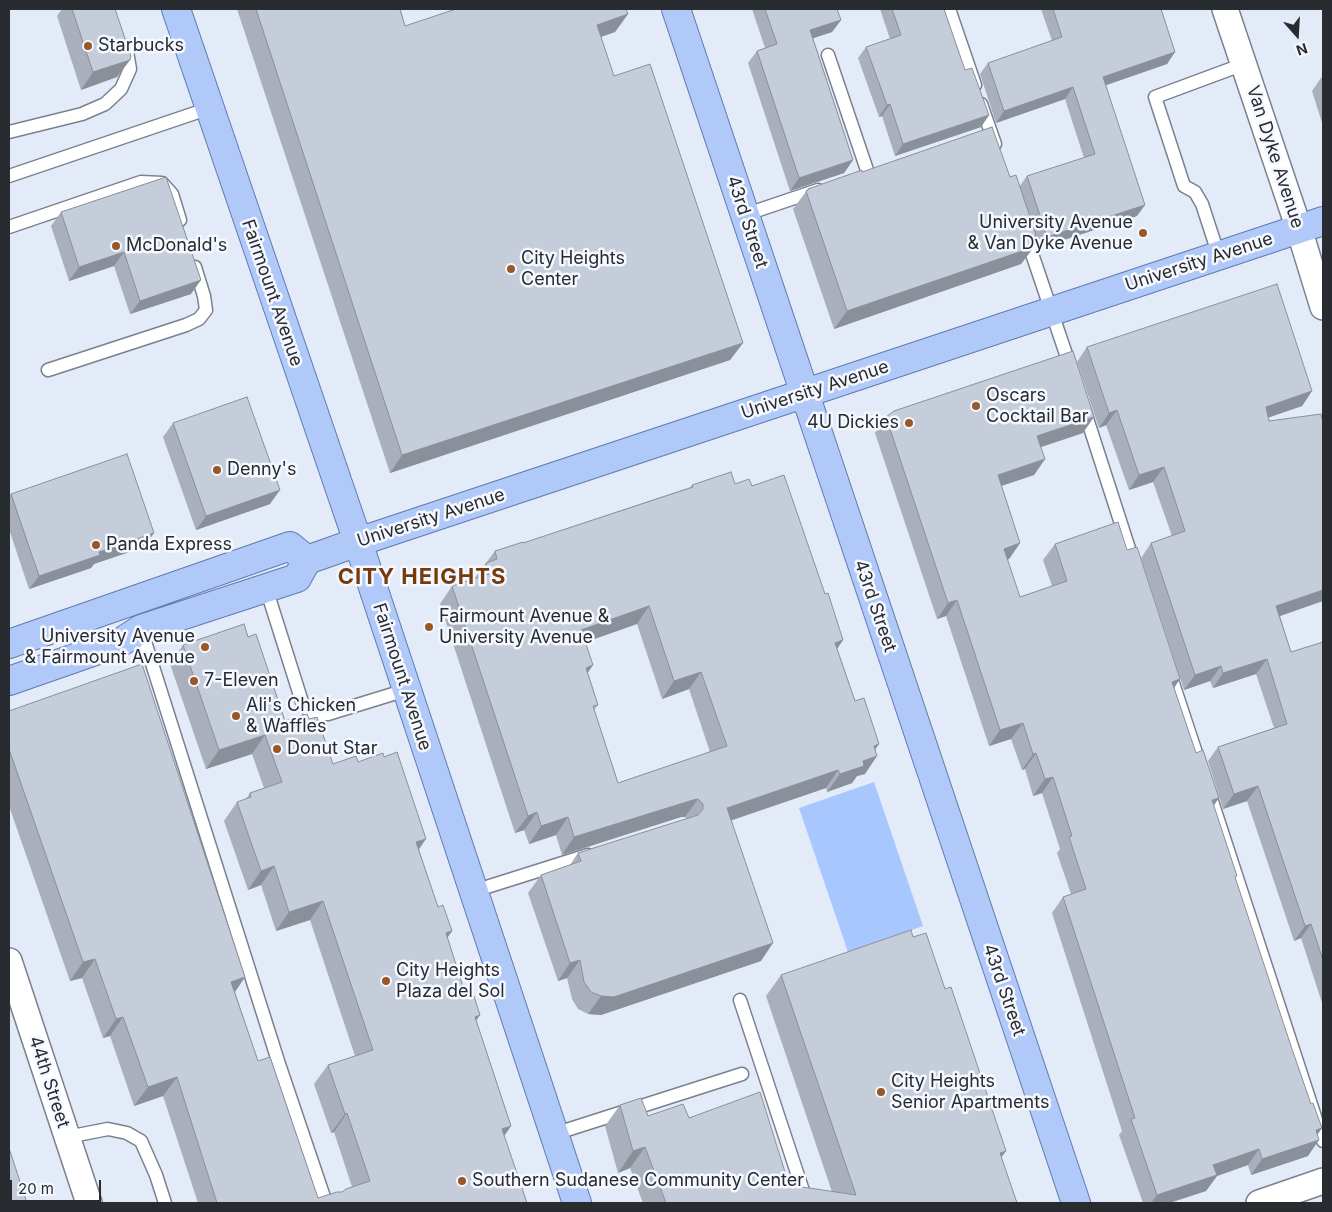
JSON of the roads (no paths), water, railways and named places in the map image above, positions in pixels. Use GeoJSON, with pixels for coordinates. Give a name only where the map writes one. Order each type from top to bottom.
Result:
{"type":"FeatureCollection","features":[{"type":"Feature","properties":{"kind":"main road","name":"Fairmount Avenue"},"geometry":{"type":"LineString","coordinates":[[176,9],[358,542],[577,1203]]}},
{"type":"Feature","properties":{"kind":"main road","name":"43rd Street"},"geometry":{"type":"LineString","coordinates":[[676,9],[1076,1203]]}},
{"type":"Feature","properties":{"kind":"main road","name":"University Avenue"},"geometry":{"type":"LineString","coordinates":[[307,560],[1311,225]]}},
{"type":"Feature","properties":{"kind":"main road"},"geometry":{"type":"LineString","coordinates":[[9,644],[290,546],[307,560],[297,578],[141,629],[121,642],[9,681]]}},
{"type":"Feature","properties":{"kind":"street","name":"Van Dyke Avenue"},"geometry":{"type":"LineString","coordinates":[[1225,9],[1244,64],[1311,225],[1323,307]]}},
{"type":"Feature","properties":{"kind":"street","name":"44th Street"},"geometry":{"type":"LineString","coordinates":[[9,961],[89,1203]]}},
{"type":"Feature","properties":{"kind":"street"},"geometry":{"type":"LineString","coordinates":[[1258,1203],[1323,1182]]}},
{"type":"Feature","properties":{"kind":"lane"},"geometry":{"type":"LineString","coordinates":[[949,9],[986,134],[1000,159]]}},
{"type":"Feature","properties":{"kind":"lane"},"geometry":{"type":"LineString","coordinates":[[9,132],[82,114],[105,104],[121,89],[130,69],[122,32]]}},
{"type":"Feature","properties":{"kind":"lane"},"geometry":{"type":"LineString","coordinates":[[828,55],[868,173]]}},
{"type":"Feature","properties":{"kind":"lane"},"geometry":{"type":"LineString","coordinates":[[1218,256],[1202,204],[1195,192],[1184,186],[1155,98],[1244,64]]}},
{"type":"Feature","properties":{"kind":"lane"},"geometry":{"type":"LineString","coordinates":[[9,176],[210,108]]}},
{"type":"Feature","properties":{"kind":"lane"},"geometry":{"type":"LineString","coordinates":[[9,227],[141,182],[162,183],[172,194],[184,232]]}},
{"type":"Feature","properties":{"kind":"lane"},"geometry":{"type":"LineString","coordinates":[[744,215],[832,186]]}},
{"type":"Feature","properties":{"kind":"lane"},"geometry":{"type":"LineString","coordinates":[[1022,223],[1074,378]]}},
{"type":"Feature","properties":{"kind":"lane"},"geometry":{"type":"LineString","coordinates":[[48,370],[186,325],[199,319],[206,310],[192,259]]}},
{"type":"Feature","properties":{"kind":"lane"},"geometry":{"type":"LineString","coordinates":[[1080,397],[1138,576]]}},
{"type":"Feature","properties":{"kind":"lane"},"geometry":{"type":"LineString","coordinates":[[266,588],[303,705],[313,714],[328,714],[406,690]]}},
{"type":"Feature","properties":{"kind":"lane"},"geometry":{"type":"LineString","coordinates":[[141,629],[276,1055],[326,1203]]}},
{"type":"Feature","properties":{"kind":"lane"},"geometry":{"type":"LineString","coordinates":[[1166,661],[1323,1141]]}},
{"type":"Feature","properties":{"kind":"lane"},"geometry":{"type":"LineString","coordinates":[[474,891],[600,852]]}},
{"type":"Feature","properties":{"kind":"lane"},"geometry":{"type":"LineString","coordinates":[[740,1000],[807,1203]]}},
{"type":"Feature","properties":{"kind":"lane"},"geometry":{"type":"LineString","coordinates":[[554,1134],[742,1074]]}},
{"type":"Feature","properties":{"kind":"lane"},"geometry":{"type":"LineString","coordinates":[[67,1137],[108,1129],[127,1133],[141,1141],[166,1203]]}},
{"type":"Feature","properties":{"kind":"place","name":"Starbucks"},"geometry":{"type":"Point","coordinates":[88,46]}},
{"type":"Feature","properties":{"kind":"place","name":"University Avenue & Van Dyke Avenue"},"geometry":{"type":"Point","coordinates":[1143,233]}},
{"type":"Feature","properties":{"kind":"place","name":"McDonald's"},"geometry":{"type":"Point","coordinates":[116,246]}},
{"type":"Feature","properties":{"kind":"place","name":"City Heights Center"},"geometry":{"type":"Point","coordinates":[511,269]}},
{"type":"Feature","properties":{"kind":"place","name":"Oscars Cocktail Bar"},"geometry":{"type":"Point","coordinates":[976,406]}},
{"type":"Feature","properties":{"kind":"place","name":"4U Dickies"},"geometry":{"type":"Point","coordinates":[909,423]}},
{"type":"Feature","properties":{"kind":"place","name":"Denny's"},"geometry":{"type":"Point","coordinates":[217,470]}},
{"type":"Feature","properties":{"kind":"place","name":"Panda Express"},"geometry":{"type":"Point","coordinates":[96,545]}},
{"type":"Feature","properties":{"kind":"place","name":"Fairmount Avenue & University Avenue"},"geometry":{"type":"Point","coordinates":[429,627]}},
{"type":"Feature","properties":{"kind":"place","name":"University Avenue & Fairmount Avenue"},"geometry":{"type":"Point","coordinates":[205,647]}},
{"type":"Feature","properties":{"kind":"place","name":"7-Eleven"},"geometry":{"type":"Point","coordinates":[194,681]}},
{"type":"Feature","properties":{"kind":"place","name":"Ali's Chicken & Waffles"},"geometry":{"type":"Point","coordinates":[236,716]}},
{"type":"Feature","properties":{"kind":"place","name":"Donut Star"},"geometry":{"type":"Point","coordinates":[277,749]}},
{"type":"Feature","properties":{"kind":"place","name":"City Heights Plaza del Sol"},"geometry":{"type":"Point","coordinates":[386,981]}},
{"type":"Feature","properties":{"kind":"place","name":"City Heights Senior Apartments"},"geometry":{"type":"Point","coordinates":[881,1092]}},
{"type":"Feature","properties":{"kind":"place","name":"Southern Sudanese Community Center"},"geometry":{"type":"Point","coordinates":[462,1181]}},
{"type":"Feature","properties":{"kind":"district","name":"CITY HEIGHTS"},"geometry":{"type":"Point","coordinates":[422,577]}}]}
